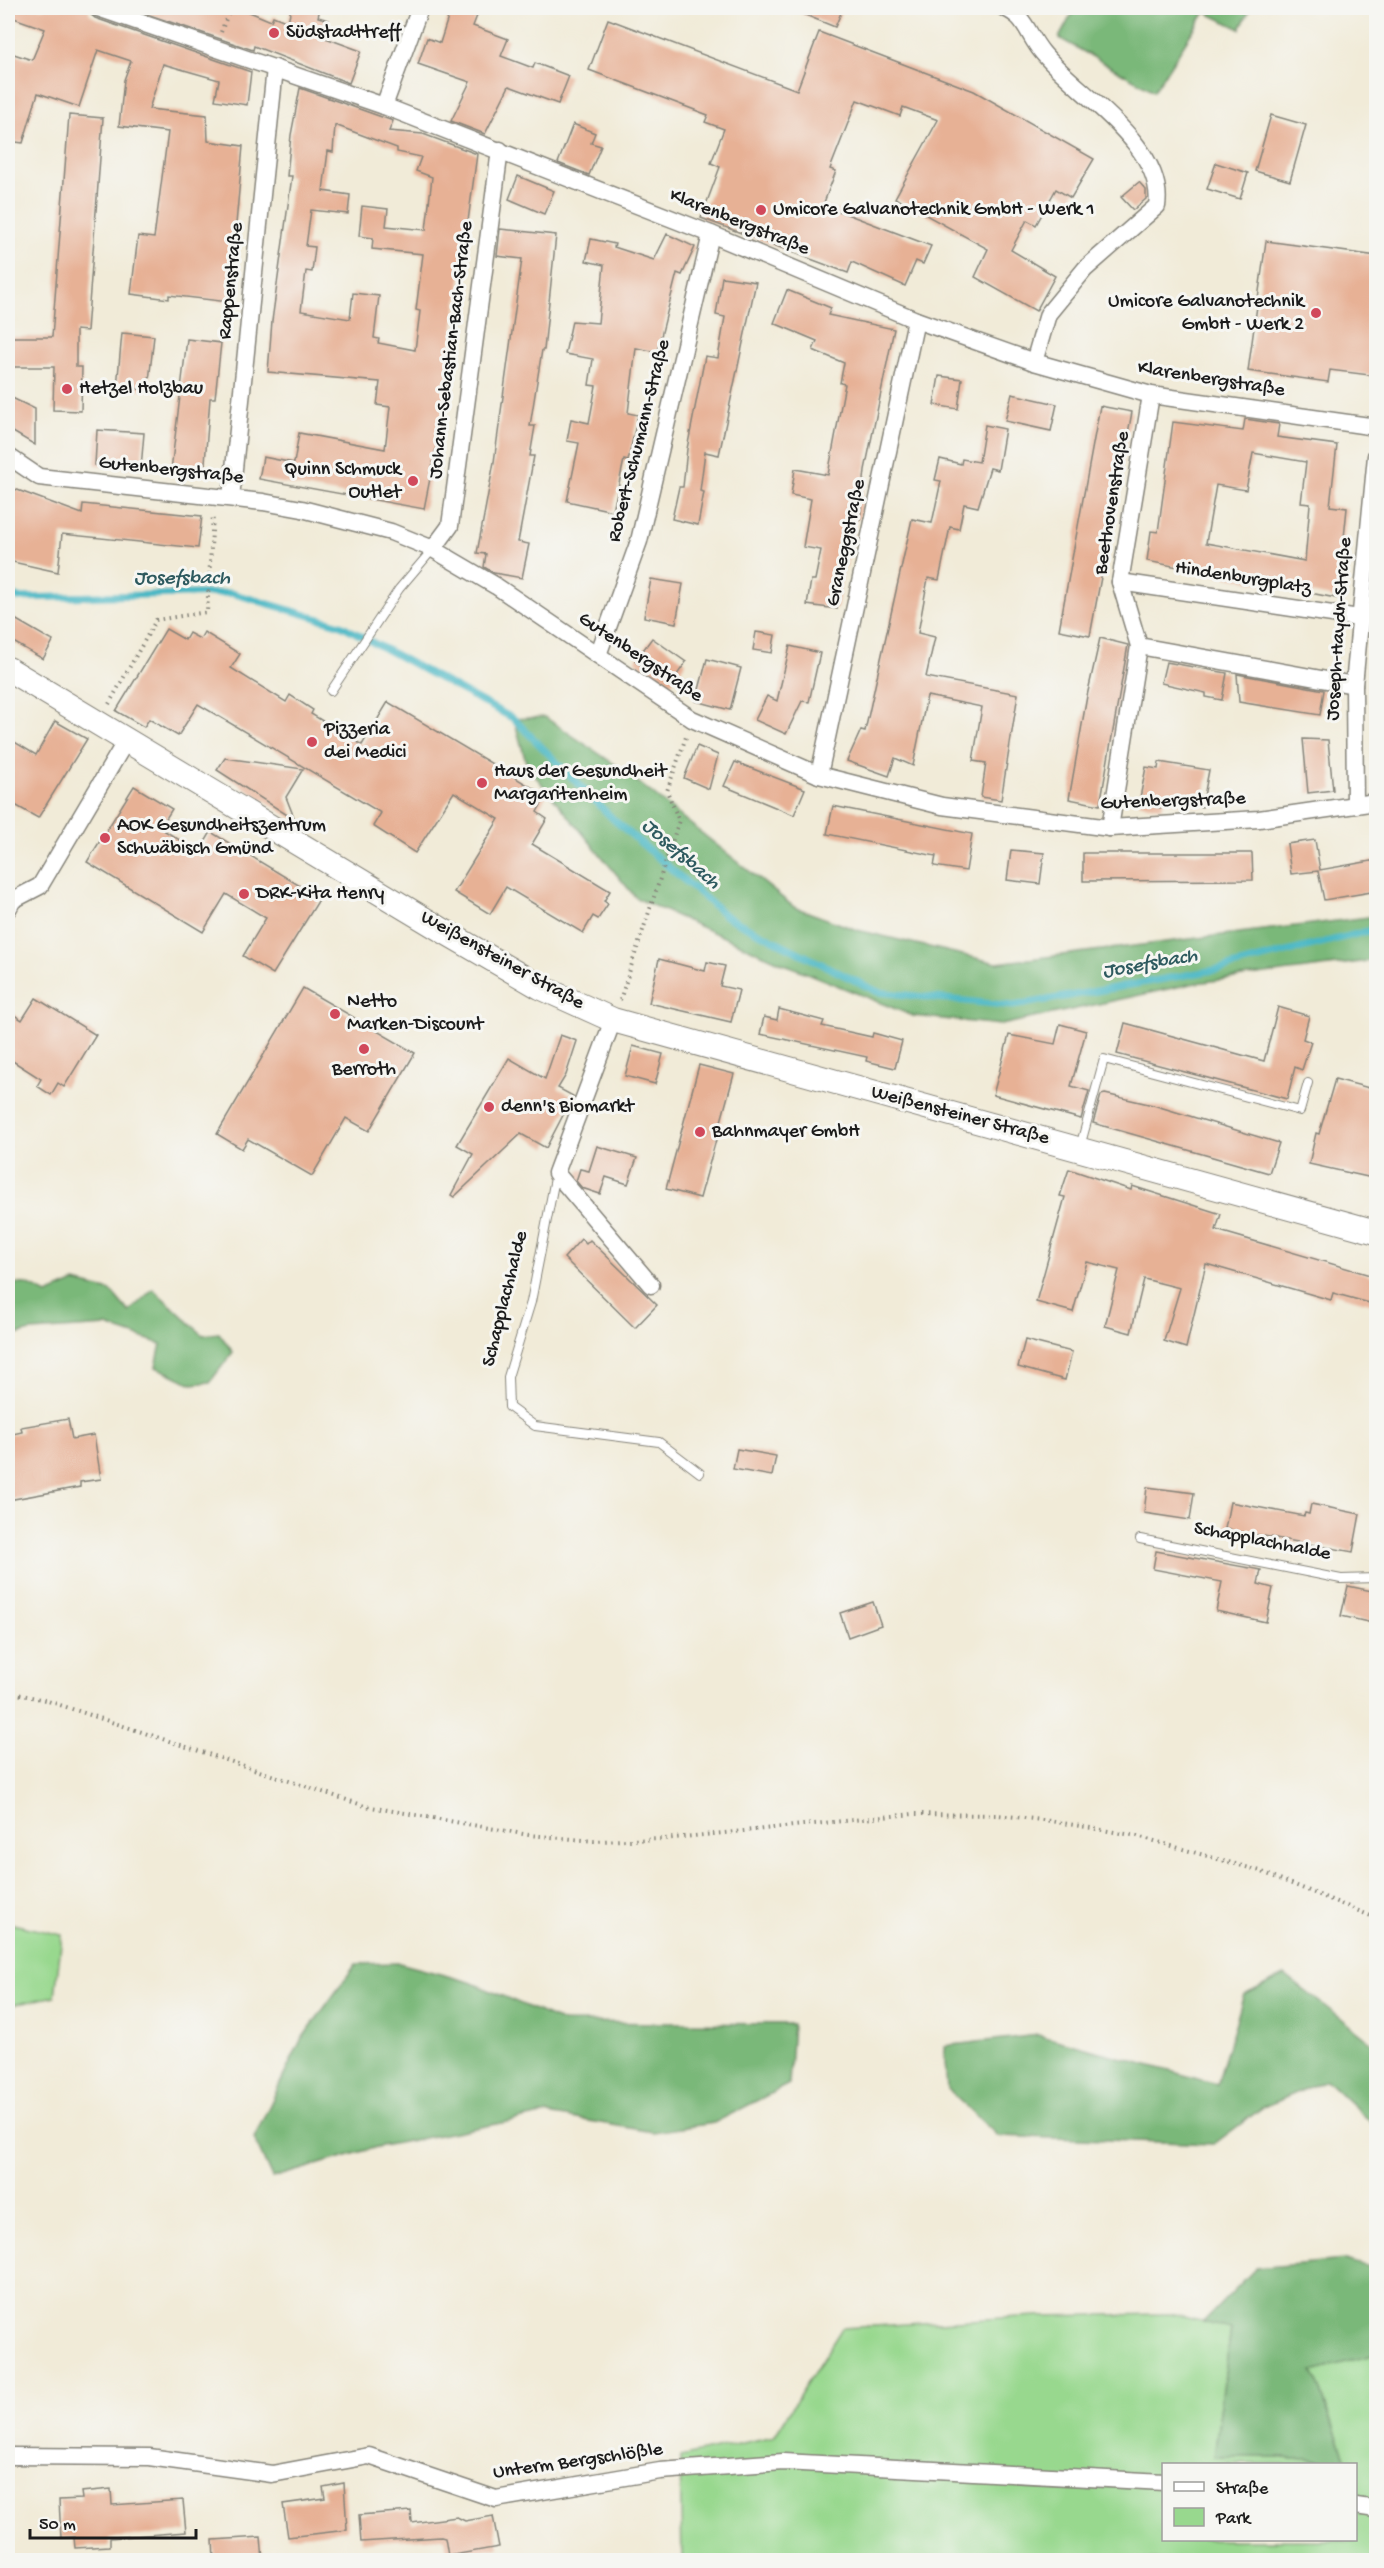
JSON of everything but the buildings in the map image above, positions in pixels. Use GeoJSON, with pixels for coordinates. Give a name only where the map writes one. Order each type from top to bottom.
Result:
{"type":"FeatureCollection","features":[{"type":"Feature","properties":{"kind":"main road","name":"Weißensteiner Straße"},"geometry":{"type":"LineString","coordinates":[[8,669],[540,987],[614,1020],[1377,1232]]}},
{"type":"Feature","properties":{"kind":"street","name":"Klarenbergstraße"},"geometry":{"type":"LineString","coordinates":[[98,8],[384,106],[711,234],[916,320],[1034,362],[1151,395],[1377,427]]}},
{"type":"Feature","properties":{"kind":"street"},"geometry":{"type":"LineString","coordinates":[[384,106],[420,8]]}},
{"type":"Feature","properties":{"kind":"street"},"geometry":{"type":"LineString","coordinates":[[1004,8],[1017,13],[1041,51],[1129,136],[1145,159],[1159,194],[1158,206],[1085,269],[1048,315],[1034,362]]}},
{"type":"Feature","properties":{"kind":"street","name":"Rappenstraße"},"geometry":{"type":"LineString","coordinates":[[223,498],[275,68]]}},
{"type":"Feature","properties":{"kind":"street","name":"Johann-Sebastian-Bach-Straße"},"geometry":{"type":"LineString","coordinates":[[433,549],[450,526],[500,150]]}},
{"type":"Feature","properties":{"kind":"street","name":"Robert-Schumann-Straße"},"geometry":{"type":"LineString","coordinates":[[598,655],[639,541],[711,234]]}},
{"type":"Feature","properties":{"kind":"street","name":"Graneggstraße"},"geometry":{"type":"LineString","coordinates":[[819,775],[916,320]]}},
{"type":"Feature","properties":{"kind":"street","name":"Beethovenstraße"},"geometry":{"type":"LineString","coordinates":[[1110,828],[1139,646],[1120,582],[1151,395]]}},
{"type":"Feature","properties":{"kind":"street","name":"Gutenbergstraße"},"geometry":{"type":"LineString","coordinates":[[8,456],[39,477],[302,509],[391,532],[433,549],[496,586],[692,719],[819,775],[942,806],[1110,828],[1259,819],[1377,802]]}},
{"type":"Feature","properties":{"kind":"street","name":"Joseph-Haydn-Straße"},"geometry":{"type":"LineString","coordinates":[[1355,805],[1354,685],[1377,456]]}},
{"type":"Feature","properties":{"kind":"street","name":"Hindenburgplatz"},"geometry":{"type":"LineString","coordinates":[[1120,582],[1359,618]]}},
{"type":"Feature","properties":{"kind":"street"},"geometry":{"type":"LineString","coordinates":[[1139,646],[1354,685]]}},
{"type":"Feature","properties":{"kind":"street"},"geometry":{"type":"LineString","coordinates":[[9,902],[40,886],[127,739]]}},
{"type":"Feature","properties":{"kind":"street","name":"Schapplachhalde"},"geometry":{"type":"LineString","coordinates":[[556,1173],[614,1020]]}},
{"type":"Feature","properties":{"kind":"street"},"geometry":{"type":"LineString","coordinates":[[556,1173],[651,1285]]}},
{"type":"Feature","properties":{"kind":"street","name":"Unterm Bergschlößle"},"geometry":{"type":"LineString","coordinates":[[8,2456],[149,2457],[272,2474],[369,2456],[496,2499],[660,2471],[783,2462],[1162,2482]]}},
{"type":"Feature","properties":{"kind":"street"},"geometry":{"type":"LineString","coordinates":[[1357,2506],[1377,2509]]}},
{"type":"Feature","properties":{"kind":"lane"},"geometry":{"type":"LineString","coordinates":[[331,691],[399,589],[433,549]]}},
{"type":"Feature","properties":{"kind":"lane"},"geometry":{"type":"LineString","coordinates":[[1080,1150],[1104,1059],[1300,1111],[1308,1083]]}},
{"type":"Feature","properties":{"kind":"lane","name":"Schapplachhalde"},"geometry":{"type":"LineString","coordinates":[[556,1173],[531,1302],[508,1377],[509,1407],[535,1426],[660,1443],[700,1473]]}},
{"type":"Feature","properties":{"kind":"lane","name":"Schapplachhalde"},"geometry":{"type":"LineString","coordinates":[[1140,1539],[1341,1579],[1377,1578]]}},
{"type":"Feature","properties":{"kind":"path"},"geometry":{"type":"LineString","coordinates":[[215,48],[230,8]]}},
{"type":"Feature","properties":{"kind":"path"},"geometry":{"type":"LineString","coordinates":[[99,722],[156,620],[207,612],[209,561],[223,498]]}},
{"type":"Feature","properties":{"kind":"path"},"geometry":{"type":"LineString","coordinates":[[614,1020],[679,820],[667,791],[692,719]]}},
{"type":"Feature","properties":{"kind":"path"},"geometry":{"type":"LineString","coordinates":[[8,1692],[45,1700],[365,1806],[529,1835],[594,1840],[664,1839],[913,1814],[1029,1818],[1137,1836],[1260,1871],[1377,1918]]}},
{"type":"Feature","properties":{"kind":"green space"},"geometry":{"type":"Polygon","coordinates":[[[1075,8],[1251,8],[1240,29],[1205,12],[1154,91],[1059,38],[1075,8]]]}},
{"type":"Feature","properties":{"kind":"green space"},"geometry":{"type":"Polygon","coordinates":[[[545,717],[623,770],[794,907],[857,930],[997,963],[1376,916],[1376,960],[1196,983],[1001,1025],[913,1016],[782,963],[636,898],[527,766],[514,719],[545,717]]]}},
{"type":"Feature","properties":{"kind":"green space"},"geometry":{"type":"Polygon","coordinates":[[[75,1282],[111,1291],[129,1312],[153,1289],[203,1335],[219,1333],[233,1352],[210,1382],[192,1384],[156,1367],[161,1344],[107,1326],[31,1331],[8,1337],[8,1283],[27,1284],[47,1294],[75,1282]]]}},
{"type":"Feature","properties":{"kind":"green space"},"geometry":{"type":"Polygon","coordinates":[[[8,1923],[62,1935],[55,1996],[8,2006],[8,1923]]]}},
{"type":"Feature","properties":{"kind":"green space"},"geometry":{"type":"Polygon","coordinates":[[[399,1963],[470,1982],[563,2022],[793,2024],[789,2084],[714,2123],[653,2132],[548,2114],[377,2147],[272,2178],[254,2138],[301,2040],[356,1964],[399,1963]]]}},
{"type":"Feature","properties":{"kind":"green space"},"geometry":{"type":"Polygon","coordinates":[[[1285,1975],[1376,2046],[1376,2127],[1326,2080],[1262,2108],[1214,2144],[998,2136],[947,2089],[944,2046],[1038,2035],[1217,2084],[1244,1995],[1285,1975]]]}},
{"type":"Feature","properties":{"kind":"green space"},"geometry":{"type":"Polygon","coordinates":[[[1345,2260],[1376,2269],[1376,2354],[1313,2371],[1347,2463],[1284,2457],[1214,2457],[1231,2329],[1203,2322],[1256,2268],[1345,2260]]]}},
{"type":"Feature","properties":{"kind":"green space"},"geometry":{"type":"Polygon","coordinates":[[[1170,2314],[1231,2328],[1214,2457],[1284,2457],[1347,2463],[1313,2370],[1376,2354],[1376,2560],[682,2560],[680,2457],[774,2436],[842,2328],[1036,2316],[1170,2314]]]}},
{"type":"Feature","properties":{"kind":"waterway","name":"Josefsbach"},"geometry":{"type":"LineString","coordinates":[[8,593],[18,598],[231,593],[341,625],[514,719],[613,819],[727,917],[878,992],[1013,1006],[1220,969],[1376,929]]}},
{"type":"Feature","properties":{"kind":"place","name":"Südstadttreff"},"geometry":{"type":"Point","coordinates":[274,33]}},
{"type":"Feature","properties":{"kind":"place","name":"Umicore Galvanotechnik GmbH - Werk 1"},"geometry":{"type":"Point","coordinates":[761,210]}},
{"type":"Feature","properties":{"kind":"place","name":"Umicore Galvanotechnik GmbH - Werk 2"},"geometry":{"type":"Point","coordinates":[1316,313]}},
{"type":"Feature","properties":{"kind":"place","name":"Hetzel Holzbau"},"geometry":{"type":"Point","coordinates":[67,389]}},
{"type":"Feature","properties":{"kind":"place","name":"Quinn Schmuck Outlet"},"geometry":{"type":"Point","coordinates":[413,481]}},
{"type":"Feature","properties":{"kind":"place","name":"Pizzeria dei Medici"},"geometry":{"type":"Point","coordinates":[312,742]}},
{"type":"Feature","properties":{"kind":"place","name":"Haus der Gesundheit Margaritenheim"},"geometry":{"type":"Point","coordinates":[482,783]}},
{"type":"Feature","properties":{"kind":"place","name":"AOK Gesundheitszentrum Schwäbisch Gmünd"},"geometry":{"type":"Point","coordinates":[105,838]}},
{"type":"Feature","properties":{"kind":"place","name":"DRK-Kita Henry"},"geometry":{"type":"Point","coordinates":[244,894]}},
{"type":"Feature","properties":{"kind":"place","name":"Netto Marken-Discount"},"geometry":{"type":"Point","coordinates":[335,1014]}},
{"type":"Feature","properties":{"kind":"place","name":"Berroth"},"geometry":{"type":"Point","coordinates":[364,1049]}},
{"type":"Feature","properties":{"kind":"place","name":"denn's Biomarkt"},"geometry":{"type":"Point","coordinates":[489,1107]}},
{"type":"Feature","properties":{"kind":"place","name":"Bahnmayer GmbH"},"geometry":{"type":"Point","coordinates":[700,1132]}}]}
